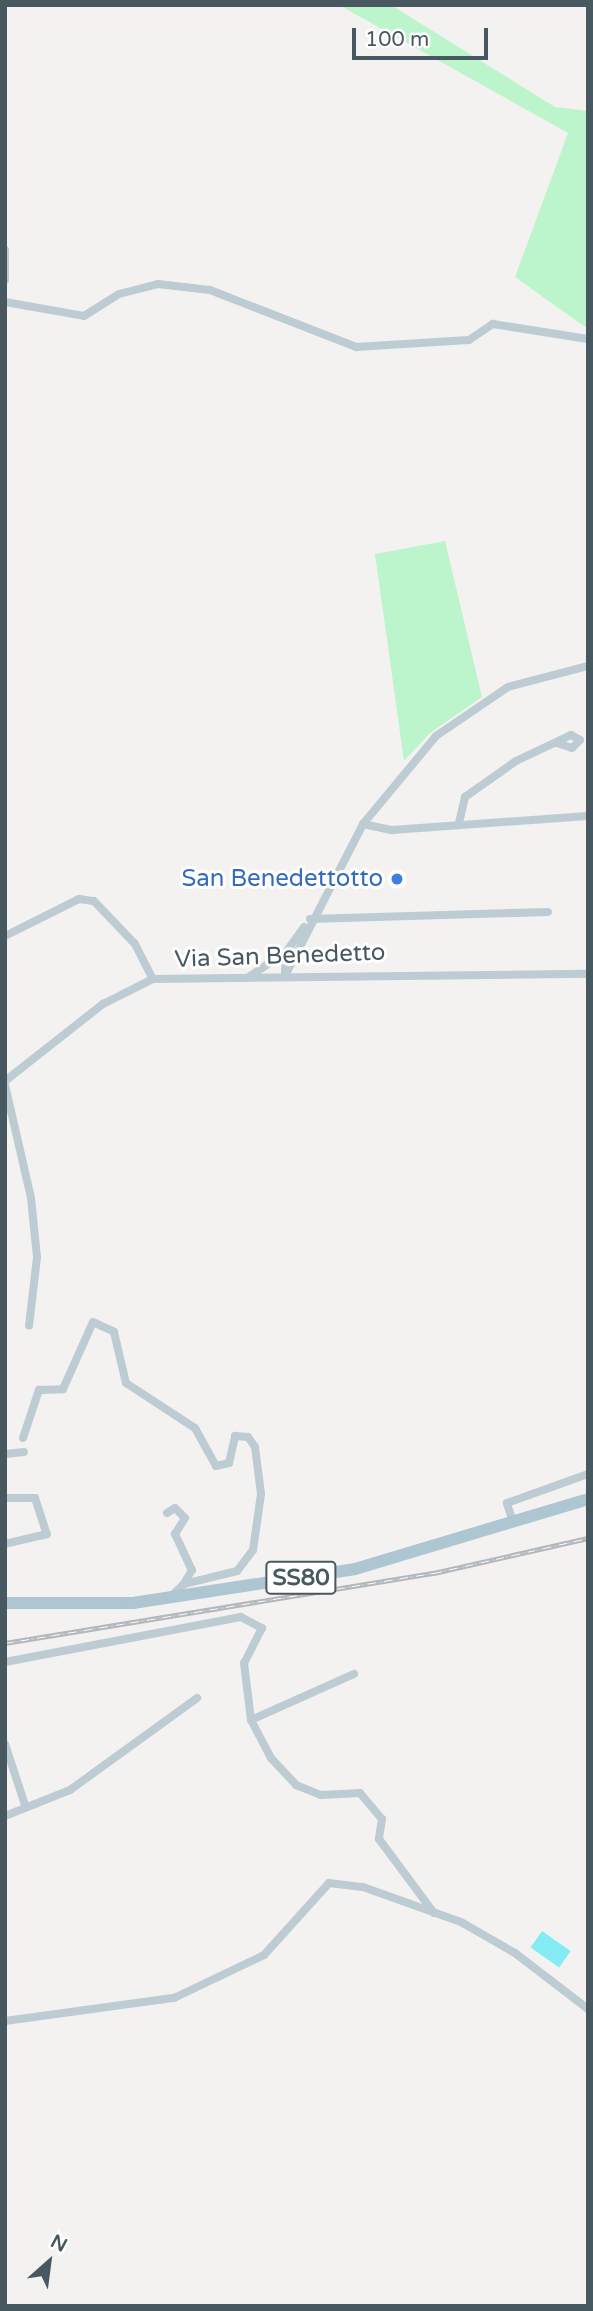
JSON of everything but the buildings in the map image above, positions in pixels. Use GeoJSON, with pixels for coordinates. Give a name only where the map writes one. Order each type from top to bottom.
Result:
{"type":"FeatureCollection","features":[{"type":"Feature","properties":{"kind":"main road","name":"SS80"},"geometry":{"type":"LineString","coordinates":[[5,1603],[100,1606],[169,1598],[367,1566],[588,1499]]}},
{"type":"Feature","properties":{"kind":"street"},"geometry":{"type":"LineString","coordinates":[[5,250],[5,280]]}},
{"type":"Feature","properties":{"kind":"street"},"geometry":{"type":"LineString","coordinates":[[5,302],[84,316],[119,294],[158,284],[210,290],[356,347],[469,340],[493,324],[588,339]]}},
{"type":"Feature","properties":{"kind":"street"},"geometry":{"type":"LineString","coordinates":[[247,978],[286,952],[310,919],[363,824],[436,736],[508,687],[588,666]]}},
{"type":"Feature","properties":{"kind":"street"},"geometry":{"type":"LineString","coordinates":[[459,823],[465,797],[557,743]]}},
{"type":"Feature","properties":{"kind":"street"},"geometry":{"type":"LineString","coordinates":[[363,824],[392,830],[459,823],[588,816]]}},
{"type":"Feature","properties":{"kind":"street"},"geometry":{"type":"LineString","coordinates":[[5,936],[79,899],[94,901],[135,944],[153,979]]}},
{"type":"Feature","properties":{"kind":"street"},"geometry":{"type":"LineString","coordinates":[[310,919],[548,912]]}},
{"type":"Feature","properties":{"kind":"street"},"geometry":{"type":"LineString","coordinates":[[285,976],[298,956],[310,919]]}},
{"type":"Feature","properties":{"kind":"street"},"geometry":{"type":"LineString","coordinates":[[285,976],[286,952]]}},
{"type":"Feature","properties":{"kind":"street"},"geometry":{"type":"LineString","coordinates":[[298,956],[298,967],[312,975]]}},
{"type":"Feature","properties":{"kind":"street","name":"Via San Benedetto"},"geometry":{"type":"LineString","coordinates":[[5,1083],[103,1004],[153,979],[312,975],[588,974]]}},
{"type":"Feature","properties":{"kind":"street"},"geometry":{"type":"LineString","coordinates":[[5,1083],[35,1233],[29,1326]]}},
{"type":"Feature","properties":{"kind":"street"},"geometry":{"type":"LineString","coordinates":[[23,1438],[39,1390],[63,1389],[93,1322],[114,1332],[126,1383],[195,1428],[216,1466],[229,1464],[235,1436],[248,1437],[255,1447],[261,1494],[253,1550],[237,1571],[184,1584]]}},
{"type":"Feature","properties":{"kind":"street"},"geometry":{"type":"LineString","coordinates":[[5,1454],[24,1452]]}},
{"type":"Feature","properties":{"kind":"street"},"geometry":{"type":"LineString","coordinates":[[513,1522],[507,1503],[588,1474]]}},
{"type":"Feature","properties":{"kind":"street"},"geometry":{"type":"LineString","coordinates":[[5,1498],[35,1498],[47,1534],[5,1544]]}},
{"type":"Feature","properties":{"kind":"street"},"geometry":{"type":"LineString","coordinates":[[167,1513],[176,1508],[185,1518],[174,1534],[191,1570],[184,1584],[169,1598]]}},
{"type":"Feature","properties":{"kind":"street"},"geometry":{"type":"LineString","coordinates":[[5,1662],[253,1619],[262,1629],[243,1663],[251,1720],[271,1758],[296,1785],[331,1796],[356,1791],[375,1809],[382,1818],[379,1839],[434,1913]]}},
{"type":"Feature","properties":{"kind":"street"},"geometry":{"type":"LineString","coordinates":[[251,1720],[354,1674]]}},
{"type":"Feature","properties":{"kind":"street"},"geometry":{"type":"LineString","coordinates":[[5,1816],[70,1790],[197,1698]]}},
{"type":"Feature","properties":{"kind":"street"},"geometry":{"type":"LineString","coordinates":[[5,1744],[26,1808]]}},
{"type":"Feature","properties":{"kind":"street"},"geometry":{"type":"LineString","coordinates":[[5,2021],[174,1998],[264,1955],[329,1883],[363,1887],[434,1913],[515,1953],[588,2009]]}},
{"type":"Feature","properties":{"kind":"green space"},"geometry":{"type":"Polygon","coordinates":[[[339,5],[391,5],[555,107],[588,111],[588,329],[515,277],[568,133],[339,5]]]}},
{"type":"Feature","properties":{"kind":"green space"},"geometry":{"type":"Polygon","coordinates":[[[445,541],[482,697],[430,733],[404,761],[375,554],[445,541]]]}},
{"type":"Feature","properties":{"kind":"water"},"geometry":{"type":"Polygon","coordinates":[[[542,1931],[571,1951],[559,1967],[531,1947],[542,1931]]]}},
{"type":"Feature","properties":{"kind":"railway"},"geometry":{"type":"LineString","coordinates":[[5,1643],[434,1573],[588,1538]]}},
{"type":"Feature","properties":{"kind":"place","name":"San Benedettotto"},"geometry":{"type":"Point","coordinates":[397,879]}}]}
